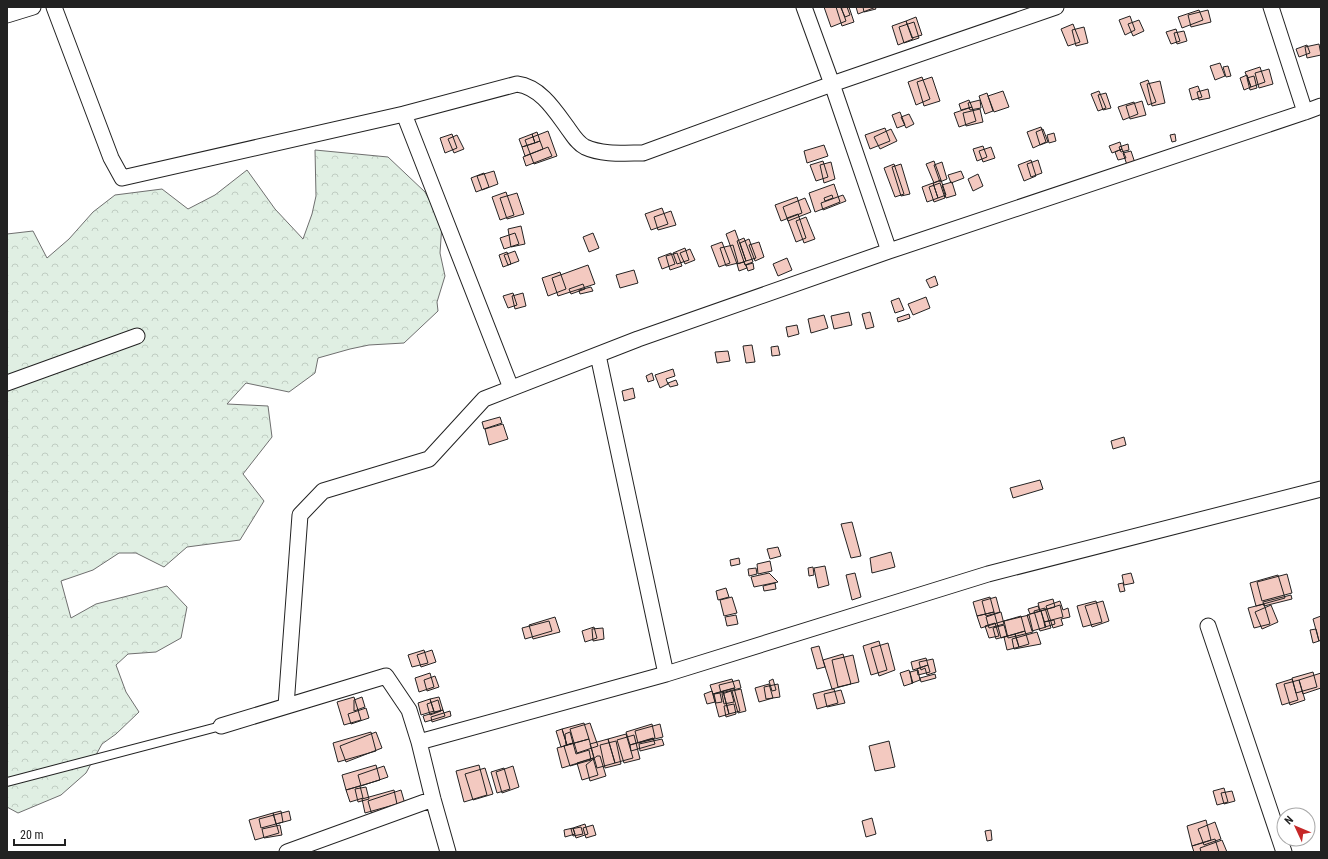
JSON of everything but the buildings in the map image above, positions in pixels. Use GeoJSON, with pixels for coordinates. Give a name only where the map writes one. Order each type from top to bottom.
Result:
{"type":"FeatureCollection","features":[{"type":"Feature","properties":{"kind":"street"},"geometry":{"type":"LineString","coordinates":[[7,15],[33,7]]}},
{"type":"Feature","properties":{"kind":"street"},"geometry":{"type":"LineString","coordinates":[[54,7],[111,158],[122,178],[404,114],[517,84],[525,85],[540,94],[559,116],[575,139],[585,147],[612,153],[643,153],[832,84],[1056,7]]}},
{"type":"Feature","properties":{"kind":"street"},"geometry":{"type":"LineString","coordinates":[[804,7],[889,251]]}},
{"type":"Feature","properties":{"kind":"street"},"geometry":{"type":"LineString","coordinates":[[1271,7],[1304,112]]}},
{"type":"Feature","properties":{"kind":"street"},"geometry":{"type":"LineString","coordinates":[[286,706],[300,515],[323,491],[429,459],[484,399],[638,339],[889,251],[1321,106]]}},
{"type":"Feature","properties":{"kind":"street"},"geometry":{"type":"LineString","coordinates":[[404,114],[511,388]]}},
{"type":"Feature","properties":{"kind":"street"},"geometry":{"type":"LineString","coordinates":[[7,382],[137,336]]}},
{"type":"Feature","properties":{"kind":"street"},"geometry":{"type":"LineString","coordinates":[[598,355],[666,674]]}},
{"type":"Feature","properties":{"kind":"street"},"geometry":{"type":"LineString","coordinates":[[420,742],[666,674],[988,574],[1321,489]]}},
{"type":"Feature","properties":{"kind":"street"},"geometry":{"type":"LineString","coordinates":[[1208,626],[1284,852]]}},
{"type":"Feature","properties":{"kind":"street"},"geometry":{"type":"LineString","coordinates":[[221,726],[386,676],[410,710],[420,742],[433,799],[448,852]]}},
{"type":"Feature","properties":{"kind":"street"},"geometry":{"type":"LineString","coordinates":[[287,852],[433,799]]}},
{"type":"Feature","properties":{"kind":"lane"},"geometry":{"type":"LineString","coordinates":[[7,782],[221,726]]}},
{"type":"Feature","properties":{"kind":"green space"},"geometry":{"type":"Polygon","coordinates":[[[315,150],[388,157],[425,192],[442,224],[440,253],[445,276],[437,302],[438,311],[404,343],[369,345],[318,358],[315,373],[289,392],[246,383],[227,404],[268,406],[272,437],[243,474],[264,501],[240,540],[187,547],[164,567],[136,553],[119,553],[93,570],[61,581],[71,618],[96,604],[167,586],[187,607],[181,638],[156,652],[128,654],[116,665],[126,692],[139,712],[116,734],[102,744],[86,773],[61,795],[18,813],[7,807],[7,234],[33,231],[47,258],[69,239],[93,212],[115,195],[162,189],[188,209],[215,195],[247,170],[275,209],[303,239],[312,214],[316,196],[315,150]]]}}]}
